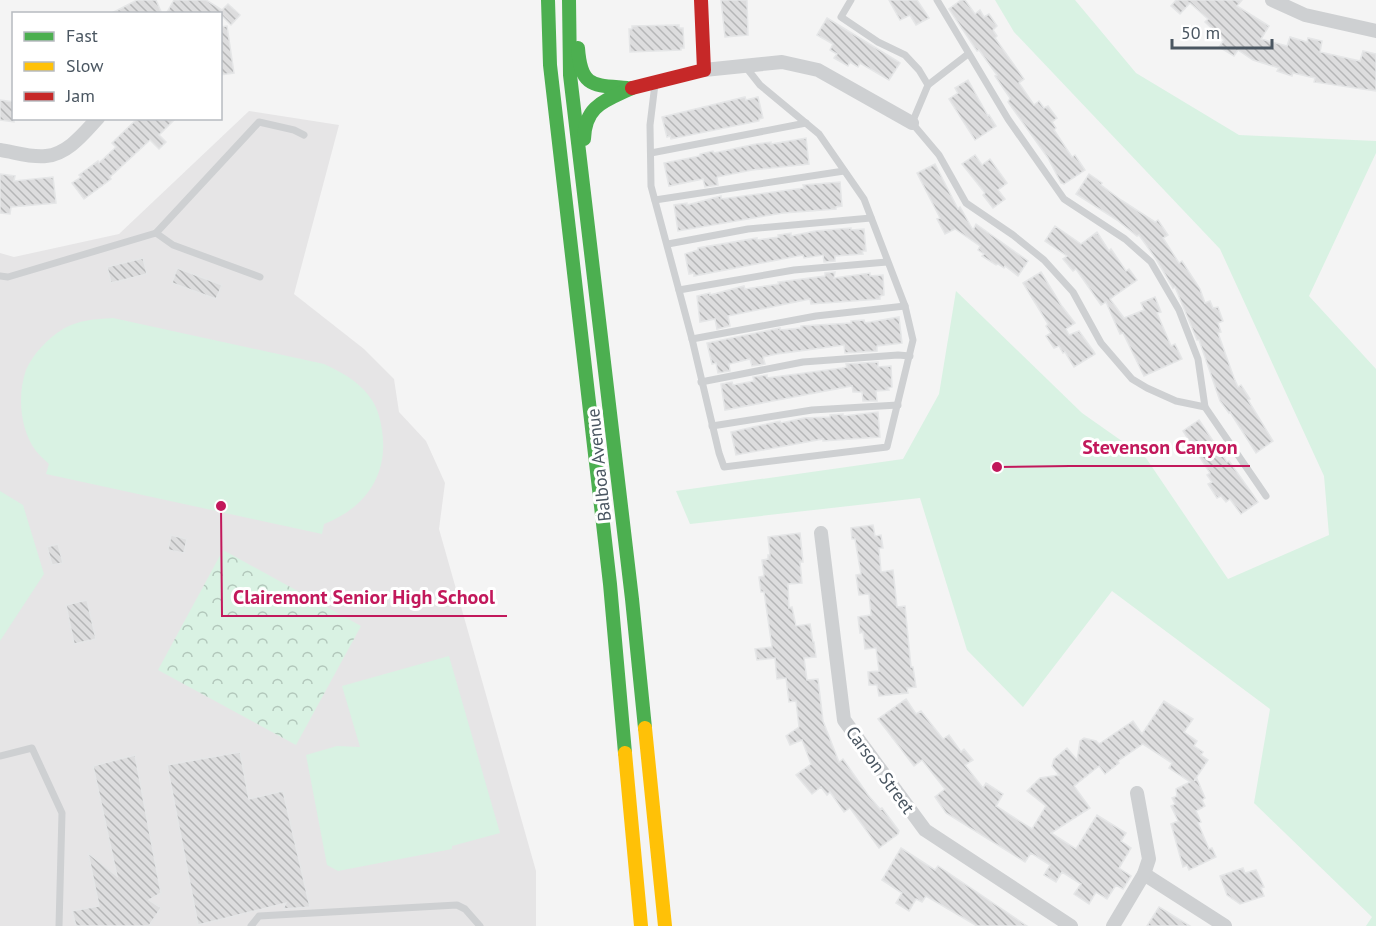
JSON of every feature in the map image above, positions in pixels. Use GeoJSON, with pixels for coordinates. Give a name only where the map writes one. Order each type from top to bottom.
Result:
{"type":"FeatureCollection","features":[{"type":"Feature","properties":{"kind":"main road","name":"Balboa Avenue"},"geometry":{"type":"LineString","coordinates":[[548,0],[550,65],[609,572],[641,926]]}},
{"type":"Feature","properties":{"kind":"main road","name":"Balboa Avenue"},"geometry":{"type":"LineString","coordinates":[[571,0],[570,75],[632,599],[665,926]]}},
{"type":"Feature","properties":{"kind":"main road"},"geometry":{"type":"LineString","coordinates":[[571,0],[577,15],[579,58],[583,73],[596,86],[632,88]]}},
{"type":"Feature","properties":{"kind":"main road"},"geometry":{"type":"LineString","coordinates":[[587,209],[589,185],[583,136],[585,122],[595,106],[632,88],[704,70],[700,0]]}},
{"type":"Feature","properties":{"kind":"street"},"geometry":{"type":"LineString","coordinates":[[1272,0],[1305,15],[1376,30]]}},
{"type":"Feature","properties":{"kind":"street"},"geometry":{"type":"LineString","coordinates":[[704,70],[743,64],[782,62],[818,70],[912,123]]}},
{"type":"Feature","properties":{"kind":"street"},"geometry":{"type":"LineString","coordinates":[[0,150],[45,157],[60,153],[97,120]]}},
{"type":"Feature","properties":{"kind":"street","name":"Carson Street"},"geometry":{"type":"LineString","coordinates":[[821,533],[844,720],[925,830],[1071,926]]}},
{"type":"Feature","properties":{"kind":"street"},"geometry":{"type":"LineString","coordinates":[[1113,926],[1144,874],[1149,859],[1137,793]]}},
{"type":"Feature","properties":{"kind":"street"},"geometry":{"type":"LineString","coordinates":[[1144,874],[1225,926]]}},
{"type":"Feature","properties":{"kind":"lane"},"geometry":{"type":"LineString","coordinates":[[851,0],[841,17],[878,42],[905,55],[919,70],[928,85]]}},
{"type":"Feature","properties":{"kind":"lane"},"geometry":{"type":"LineString","coordinates":[[937,0],[1008,119],[1064,199],[1125,239],[1151,262],[1179,310],[1198,359],[1205,407],[1266,496]]}},
{"type":"Feature","properties":{"kind":"lane"},"geometry":{"type":"LineString","coordinates":[[968,54],[928,85],[912,123],[939,155],[966,203],[1013,235],[1044,260],[1073,292],[1101,343],[1132,379],[1176,401],[1205,407]]}},
{"type":"Feature","properties":{"kind":"lane"},"geometry":{"type":"LineString","coordinates":[[655,83],[650,125],[651,186],[693,339],[701,382],[724,467],[887,447],[914,340],[905,306],[864,199],[819,134],[760,85],[743,64]]}},
{"type":"Feature","properties":{"kind":"lane"},"geometry":{"type":"LineString","coordinates":[[0,276],[8,277],[156,234],[259,122],[294,130],[304,135]]}},
{"type":"Feature","properties":{"kind":"lane"},"geometry":{"type":"LineString","coordinates":[[651,153],[806,123]]}},
{"type":"Feature","properties":{"kind":"lane"},"geometry":{"type":"LineString","coordinates":[[655,200],[844,171]]}},
{"type":"Feature","properties":{"kind":"lane"},"geometry":{"type":"LineString","coordinates":[[668,244],[748,229],[871,218]]}},
{"type":"Feature","properties":{"kind":"lane"},"geometry":{"type":"LineString","coordinates":[[156,234],[172,245],[260,277]]}},
{"type":"Feature","properties":{"kind":"lane"},"geometry":{"type":"LineString","coordinates":[[679,290],[794,270],[887,262]]}},
{"type":"Feature","properties":{"kind":"lane"},"geometry":{"type":"LineString","coordinates":[[693,339],[816,316],[905,306]]}},
{"type":"Feature","properties":{"kind":"lane"},"geometry":{"type":"LineString","coordinates":[[701,382],[803,362],[909,356]]}},
{"type":"Feature","properties":{"kind":"lane"},"geometry":{"type":"LineString","coordinates":[[712,426],[812,410],[898,405]]}},
{"type":"Feature","properties":{"kind":"lane"},"geometry":{"type":"LineString","coordinates":[[0,756],[32,748],[62,813],[59,926]]}},
{"type":"Feature","properties":{"kind":"lane"},"geometry":{"type":"LineString","coordinates":[[251,926],[259,916],[457,905],[465,909],[480,926]]}},
{"type":"Feature","properties":{"kind":"shaded area"},"geometry":{"type":"Polygon","coordinates":[[[249,111],[339,125],[294,294],[364,349],[394,379],[399,412],[426,441],[445,483],[439,529],[536,871],[536,926],[0,926],[0,253],[14,257],[119,234],[249,111]]]}},
{"type":"Feature","properties":{"kind":"green space"},"geometry":{"type":"Polygon","coordinates":[[[995,0],[1075,0],[1136,73],[1239,135],[1376,141],[1376,153],[1309,296],[1376,369],[1376,926],[1366,926],[1372,917],[1254,803],[1270,709],[1112,591],[1023,707],[967,650],[920,498],[690,524],[676,491],[903,459],[939,394],[956,291],[1082,413],[1146,458],[1228,579],[1329,535],[1324,476],[1220,249],[1014,32],[995,0]]]}},
{"type":"Feature","properties":{"kind":"green space"},"geometry":{"type":"Polygon","coordinates":[[[113,318],[324,364],[348,377],[359,385],[372,400],[381,425],[382,461],[371,488],[351,509],[324,524],[322,534],[46,474],[49,464],[31,443],[23,423],[21,401],[26,370],[42,347],[63,329],[81,322],[113,318]]]}},
{"type":"Feature","properties":{"kind":"green space"},"geometry":{"type":"Polygon","coordinates":[[[0,491],[23,505],[44,574],[0,641],[0,491]]]}},
{"type":"Feature","properties":{"kind":"green space"},"geometry":{"type":"Polygon","coordinates":[[[223,550],[361,626],[296,745],[158,670],[223,550]]]}},
{"type":"Feature","properties":{"kind":"green space"},"geometry":{"type":"Polygon","coordinates":[[[449,656],[500,833],[452,846],[452,849],[338,871],[327,865],[306,755],[337,746],[360,747],[342,686],[449,656]]]}},
{"type":"Feature","properties":{"kind":"building"},"geometry":{"type":"Polygon","coordinates":[[[137,0],[156,0],[161,12],[114,12],[137,0]]]}},
{"type":"Feature","properties":{"kind":"building"},"geometry":{"type":"Polygon","coordinates":[[[174,0],[206,0],[222,10],[228,4],[240,15],[231,25],[222,16],[222,12],[167,12],[174,0]]]}},
{"type":"Feature","properties":{"kind":"building"},"geometry":{"type":"Polygon","coordinates":[[[721,0],[747,0],[748,35],[725,37],[721,0]]]}},
{"type":"Feature","properties":{"kind":"building"},"geometry":{"type":"Polygon","coordinates":[[[889,0],[917,0],[929,18],[916,25],[910,15],[900,20],[889,0]]]}},
{"type":"Feature","properties":{"kind":"building"},"geometry":{"type":"Polygon","coordinates":[[[961,0],[965,0],[975,14],[980,10],[984,17],[989,14],[997,26],[993,30],[997,36],[995,38],[1024,79],[1019,83],[1034,105],[1039,101],[1044,108],[1048,106],[1057,118],[1052,122],[1056,128],[1054,130],[1072,157],[1075,155],[1085,170],[1064,184],[1061,183],[1048,158],[1008,102],[1010,98],[995,76],[997,75],[979,50],[977,51],[949,9],[961,0]]]}},
{"type":"Feature","properties":{"kind":"building"},"geometry":{"type":"Polygon","coordinates":[[[1176,0],[1242,0],[1237,6],[1269,26],[1261,39],[1287,46],[1290,37],[1307,42],[1308,38],[1322,41],[1320,52],[1360,61],[1363,51],[1376,54],[1376,91],[1314,82],[1315,78],[1293,73],[1292,76],[1277,71],[1279,68],[1253,60],[1238,50],[1234,56],[1219,47],[1224,40],[1205,22],[1208,19],[1190,3],[1180,14],[1171,6],[1176,0]]]}},
{"type":"Feature","properties":{"kind":"building"},"geometry":{"type":"Polygon","coordinates":[[[827,18],[900,63],[889,80],[860,63],[858,67],[850,62],[848,66],[834,58],[837,54],[830,50],[833,44],[817,35],[827,18]]]}},
{"type":"Feature","properties":{"kind":"building"},"geometry":{"type":"Polygon","coordinates":[[[679,25],[679,28],[683,28],[684,48],[681,50],[630,52],[629,29],[632,29],[632,26],[679,25]]]}},
{"type":"Feature","properties":{"kind":"building"},"geometry":{"type":"Polygon","coordinates":[[[227,26],[234,73],[222,75],[222,27],[227,26]]]}},
{"type":"Feature","properties":{"kind":"building"},"geometry":{"type":"Polygon","coordinates":[[[968,80],[996,126],[975,140],[949,99],[958,93],[955,88],[968,80]]]}},
{"type":"Feature","properties":{"kind":"building"},"geometry":{"type":"Polygon","coordinates":[[[745,97],[746,100],[758,97],[763,118],[759,121],[671,139],[670,136],[667,137],[662,117],[745,97]]]}},
{"type":"Feature","properties":{"kind":"building"},"geometry":{"type":"Polygon","coordinates":[[[0,100],[12,102],[14,122],[0,120],[0,100]]]}},
{"type":"Feature","properties":{"kind":"building"},"geometry":{"type":"Polygon","coordinates":[[[136,120],[174,120],[159,135],[166,142],[159,149],[150,140],[110,177],[111,179],[84,199],[72,183],[116,147],[112,143],[136,120]]]}},
{"type":"Feature","properties":{"kind":"building"},"geometry":{"type":"Polygon","coordinates":[[[806,138],[809,164],[752,170],[717,177],[718,185],[705,187],[703,179],[669,186],[664,163],[713,151],[714,153],[756,144],[806,138]]]}},
{"type":"Feature","properties":{"kind":"building"},"geometry":{"type":"Polygon","coordinates":[[[975,155],[982,165],[990,159],[1007,183],[998,190],[1005,199],[993,208],[983,195],[985,193],[962,164],[975,155]]]}},
{"type":"Feature","properties":{"kind":"building"},"geometry":{"type":"Polygon","coordinates":[[[935,164],[958,209],[960,207],[973,230],[976,224],[1028,261],[1018,276],[1005,266],[1004,268],[996,265],[982,256],[984,254],[978,250],[980,246],[955,229],[945,234],[937,219],[940,218],[917,173],[935,164]]]}},
{"type":"Feature","properties":{"kind":"building"},"geometry":{"type":"Polygon","coordinates":[[[0,174],[15,176],[14,181],[53,177],[56,203],[11,207],[10,214],[0,213],[0,174]]]}},
{"type":"Feature","properties":{"kind":"building"},"geometry":{"type":"Polygon","coordinates":[[[1089,174],[1121,200],[1155,222],[1158,220],[1168,235],[1163,238],[1179,263],[1182,261],[1200,289],[1205,303],[1210,301],[1213,308],[1218,307],[1223,321],[1218,323],[1221,332],[1218,333],[1234,378],[1238,387],[1241,385],[1250,399],[1248,400],[1273,441],[1256,453],[1230,412],[1220,401],[1199,340],[1197,340],[1175,287],[1173,288],[1156,259],[1139,235],[1137,236],[1117,220],[1076,194],[1089,174]]]}},
{"type":"Feature","properties":{"kind":"building"},"geometry":{"type":"Polygon","coordinates":[[[840,182],[842,206],[836,209],[783,213],[678,231],[674,205],[687,203],[687,205],[721,196],[721,199],[804,188],[803,185],[840,182]]]}},
{"type":"Feature","properties":{"kind":"building"},"geometry":{"type":"Polygon","coordinates":[[[1055,226],[1081,244],[1097,232],[1109,251],[1111,249],[1126,271],[1129,269],[1137,280],[1110,299],[1124,318],[1144,310],[1141,303],[1155,297],[1161,312],[1157,313],[1171,346],[1175,344],[1182,359],[1144,376],[1123,333],[1120,334],[1106,302],[1101,305],[1076,269],[1073,271],[1063,259],[1067,256],[1045,241],[1055,226]]]}},
{"type":"Feature","properties":{"kind":"building"},"geometry":{"type":"Polygon","coordinates":[[[851,228],[851,230],[864,229],[866,251],[862,251],[863,254],[835,256],[835,261],[824,262],[823,255],[804,258],[803,255],[694,276],[694,273],[689,274],[685,254],[698,250],[698,248],[757,238],[757,240],[779,237],[778,235],[791,233],[791,236],[851,228]]]}},
{"type":"Feature","properties":{"kind":"building"},"geometry":{"type":"Polygon","coordinates":[[[143,258],[147,274],[111,283],[107,267],[143,258]]]}},
{"type":"Feature","properties":{"kind":"building"},"geometry":{"type":"Polygon","coordinates":[[[177,268],[222,285],[216,299],[172,283],[177,268]]]}},
{"type":"Feature","properties":{"kind":"building"},"geometry":{"type":"Polygon","coordinates":[[[835,272],[834,278],[870,273],[870,276],[883,275],[884,295],[880,296],[880,299],[811,304],[810,299],[728,316],[730,326],[717,329],[715,319],[700,322],[697,296],[744,286],[745,289],[825,276],[825,273],[835,272]]]}},
{"type":"Feature","properties":{"kind":"building"},"geometry":{"type":"Polygon","coordinates":[[[1041,272],[1075,323],[1066,329],[1069,335],[1079,331],[1095,354],[1074,367],[1065,352],[1063,353],[1059,346],[1054,348],[1046,336],[1051,333],[1046,326],[1048,324],[1023,283],[1041,272]]]}},
{"type":"Feature","properties":{"kind":"building"},"geometry":{"type":"Polygon","coordinates":[[[899,317],[902,343],[877,346],[877,351],[845,353],[844,345],[777,354],[763,357],[765,364],[752,366],[750,359],[729,364],[730,371],[718,373],[716,363],[712,364],[707,343],[780,328],[780,330],[864,320],[865,323],[899,317]]]}},
{"type":"Feature","properties":{"kind":"building"},"geometry":{"type":"Polygon","coordinates":[[[878,362],[878,367],[891,366],[892,387],[888,388],[889,390],[876,391],[877,401],[863,401],[862,392],[853,392],[852,386],[725,410],[721,384],[732,382],[733,385],[754,381],[753,377],[767,375],[767,378],[842,368],[847,367],[846,364],[878,362]]]}},
{"type":"Feature","properties":{"kind":"building"},"geometry":{"type":"Polygon","coordinates":[[[878,412],[880,437],[823,441],[823,439],[736,455],[731,432],[780,421],[781,423],[804,418],[830,417],[830,415],[843,414],[843,416],[878,412]]]}},
{"type":"Feature","properties":{"kind":"building"},"geometry":{"type":"Polygon","coordinates":[[[1199,420],[1227,462],[1229,461],[1258,502],[1241,514],[1230,499],[1226,502],[1221,496],[1217,498],[1208,484],[1212,482],[1207,475],[1210,473],[1183,431],[1199,420]]]}},
{"type":"Feature","properties":{"kind":"building"},"geometry":{"type":"Polygon","coordinates":[[[873,525],[875,536],[881,535],[883,548],[879,548],[881,572],[893,570],[897,607],[905,606],[911,667],[913,667],[916,687],[907,688],[908,693],[879,696],[877,685],[869,685],[868,672],[879,671],[876,648],[865,649],[863,632],[860,633],[858,617],[871,615],[869,594],[859,595],[856,575],[861,574],[851,528],[873,525]]]}},
{"type":"Feature","properties":{"kind":"building"},"geometry":{"type":"Polygon","coordinates":[[[800,533],[803,562],[800,562],[802,583],[788,584],[789,608],[792,607],[796,626],[810,624],[816,657],[804,658],[807,680],[818,679],[823,721],[839,762],[843,759],[868,795],[880,809],[882,808],[899,831],[879,848],[850,808],[844,812],[830,792],[827,795],[821,787],[812,794],[796,775],[811,764],[802,740],[790,745],[786,736],[799,727],[796,701],[789,702],[786,678],[777,679],[775,658],[757,660],[755,649],[772,647],[764,592],[761,592],[759,577],[764,576],[762,560],[768,559],[770,555],[768,537],[800,533]]]}},
{"type":"Feature","properties":{"kind":"building"},"geometry":{"type":"Polygon","coordinates":[[[171,535],[187,539],[184,553],[168,550],[171,535]]]}},
{"type":"Feature","properties":{"kind":"building"},"geometry":{"type":"Polygon","coordinates":[[[58,544],[63,563],[52,565],[47,547],[58,544]]]}},
{"type":"Feature","properties":{"kind":"building"},"geometry":{"type":"Polygon","coordinates":[[[87,600],[96,639],[74,644],[66,605],[87,600]]]}},
{"type":"Feature","properties":{"kind":"building"},"geometry":{"type":"Polygon","coordinates":[[[906,699],[916,714],[921,711],[943,739],[949,735],[961,752],[964,749],[973,760],[965,765],[983,788],[986,783],[1003,794],[996,806],[1032,829],[1046,806],[1027,791],[1040,778],[1059,775],[1052,766],[1054,759],[1067,748],[1077,760],[1080,741],[1084,738],[1099,744],[1133,721],[1142,734],[1164,701],[1193,719],[1184,732],[1197,741],[1194,746],[1203,752],[1201,755],[1208,760],[1194,781],[1197,779],[1205,798],[1202,800],[1205,806],[1196,811],[1201,822],[1198,823],[1209,849],[1212,848],[1216,857],[1189,870],[1187,865],[1183,867],[1171,824],[1178,821],[1171,806],[1175,804],[1172,798],[1177,796],[1176,789],[1190,782],[1169,768],[1172,763],[1143,744],[1118,761],[1119,763],[1105,774],[1099,766],[1074,786],[1090,808],[1051,833],[1076,849],[1097,815],[1126,833],[1121,841],[1131,848],[1119,868],[1131,876],[1123,889],[1116,885],[1107,899],[1096,892],[1089,904],[1074,894],[1081,884],[1062,872],[1056,882],[1044,875],[1050,865],[1031,853],[1025,862],[946,813],[935,797],[945,789],[922,760],[914,766],[878,719],[906,699]]]}},
{"type":"Feature","properties":{"kind":"building"},"geometry":{"type":"Polygon","coordinates":[[[240,752],[249,799],[283,791],[310,907],[283,909],[286,903],[198,925],[167,765],[240,752]]]}},
{"type":"Feature","properties":{"kind":"building"},"geometry":{"type":"Polygon","coordinates":[[[135,755],[161,893],[149,900],[161,908],[149,926],[76,926],[72,911],[99,906],[88,853],[117,876],[93,766],[135,755]]]}},
{"type":"Feature","properties":{"kind":"building"},"geometry":{"type":"Polygon","coordinates":[[[901,848],[935,870],[938,866],[1027,926],[977,926],[926,896],[922,902],[916,899],[909,911],[896,903],[902,893],[882,880],[901,848]]]}},
{"type":"Feature","properties":{"kind":"building"},"geometry":{"type":"Polygon","coordinates":[[[1243,868],[1245,873],[1256,870],[1264,887],[1261,888],[1264,896],[1240,904],[1227,895],[1220,876],[1243,868]]]}},
{"type":"Feature","properties":{"kind":"building"},"geometry":{"type":"Polygon","coordinates":[[[1159,907],[1190,926],[1147,926],[1159,907]]]}},
{"type":"Feature","properties":{"kind":"traffic: fast"},"geometry":{"type":"LineString","coordinates":[[548,0],[550,65],[610,584],[625,753]]}},
{"type":"Feature","properties":{"kind":"traffic: fast"},"geometry":{"type":"LineString","coordinates":[[569,0],[570,75],[632,599],[645,728]]}},
{"type":"Feature","properties":{"kind":"traffic: fast"},"geometry":{"type":"LineString","coordinates":[[578,48],[582,71],[591,82],[597,85],[627,88]]}},
{"type":"Feature","properties":{"kind":"traffic: fast"},"geometry":{"type":"LineString","coordinates":[[584,139],[585,128],[593,111],[605,101],[632,88]]}},
{"type":"Feature","properties":{"kind":"traffic: slow"},"geometry":{"type":"LineString","coordinates":[[645,728],[665,926]]}},
{"type":"Feature","properties":{"kind":"traffic: slow"},"geometry":{"type":"LineString","coordinates":[[625,753],[641,926]]}},
{"type":"Feature","properties":{"kind":"traffic: jam"},"geometry":{"type":"LineString","coordinates":[[632,88],[704,70],[701,0]]}},
{"type":"Feature","properties":{"kind":"place","name":"Stevenson Canyon"},"geometry":{"type":"Point","coordinates":[997,467]}},
{"type":"Feature","properties":{"kind":"place","name":"Clairemont Senior High School"},"geometry":{"type":"Point","coordinates":[221,506]}}]}
